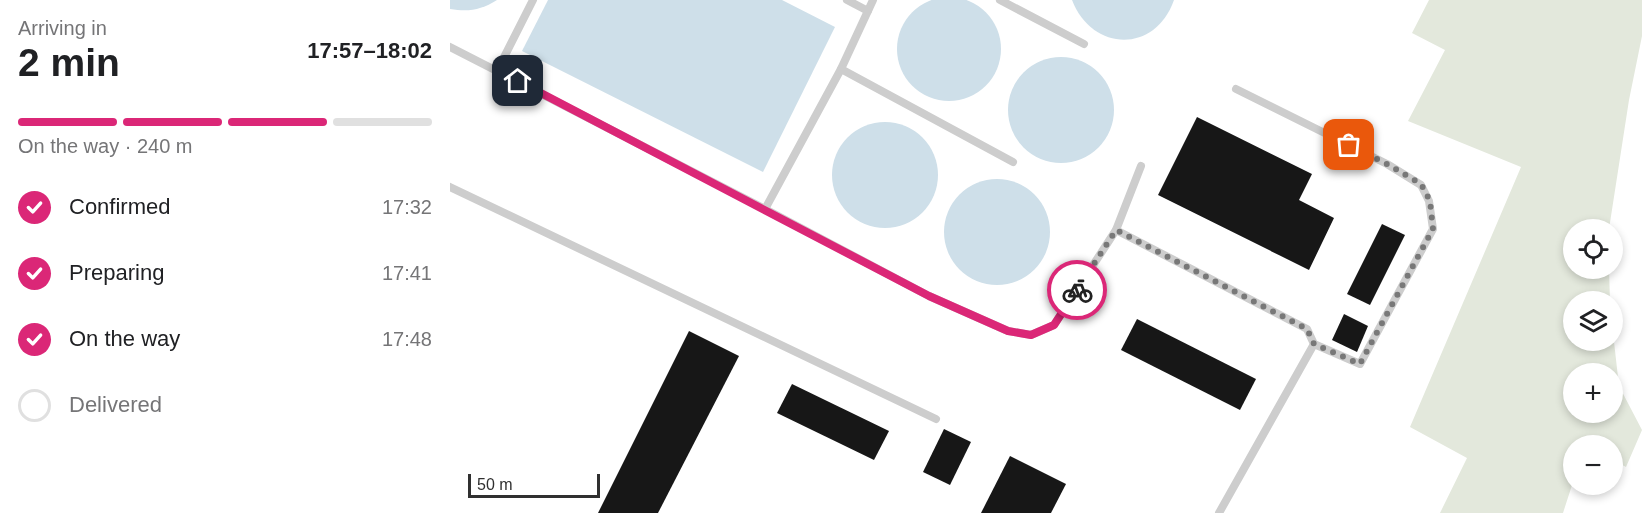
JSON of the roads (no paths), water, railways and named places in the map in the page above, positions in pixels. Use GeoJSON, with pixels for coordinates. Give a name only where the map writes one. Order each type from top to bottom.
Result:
{"type":"FeatureCollection","features":[{"type":"Feature","properties":{"kind":"lane"},"geometry":{"type":"LineString","coordinates":[[497,71],[533,0]]}},
{"type":"Feature","properties":{"kind":"lane"},"geometry":{"type":"LineString","coordinates":[[847,0],[868,11]]}},
{"type":"Feature","properties":{"kind":"lane"},"geometry":{"type":"LineString","coordinates":[[765,209],[841,69],[873,0]]}},
{"type":"Feature","properties":{"kind":"lane"},"geometry":{"type":"LineString","coordinates":[[1000,0],[1084,44]]}},
{"type":"Feature","properties":{"kind":"lane"},"geometry":{"type":"LineString","coordinates":[[450,47],[929,296],[1008,331],[1031,335],[1054,325],[1116,230],[1141,166]]}},
{"type":"Feature","properties":{"kind":"lane"},"geometry":{"type":"LineString","coordinates":[[841,69],[1013,162]]}},
{"type":"Feature","properties":{"kind":"lane"},"geometry":{"type":"LineString","coordinates":[[1116,230],[1307,329],[1314,344],[1360,364],[1433,229],[1430,201],[1421,184],[1387,164],[1236,89]]}},
{"type":"Feature","properties":{"kind":"lane"},"geometry":{"type":"LineString","coordinates":[[450,187],[936,419]]}},
{"type":"Feature","properties":{"kind":"lane"},"geometry":{"type":"LineString","coordinates":[[1219,513],[1314,344]]}}]}
